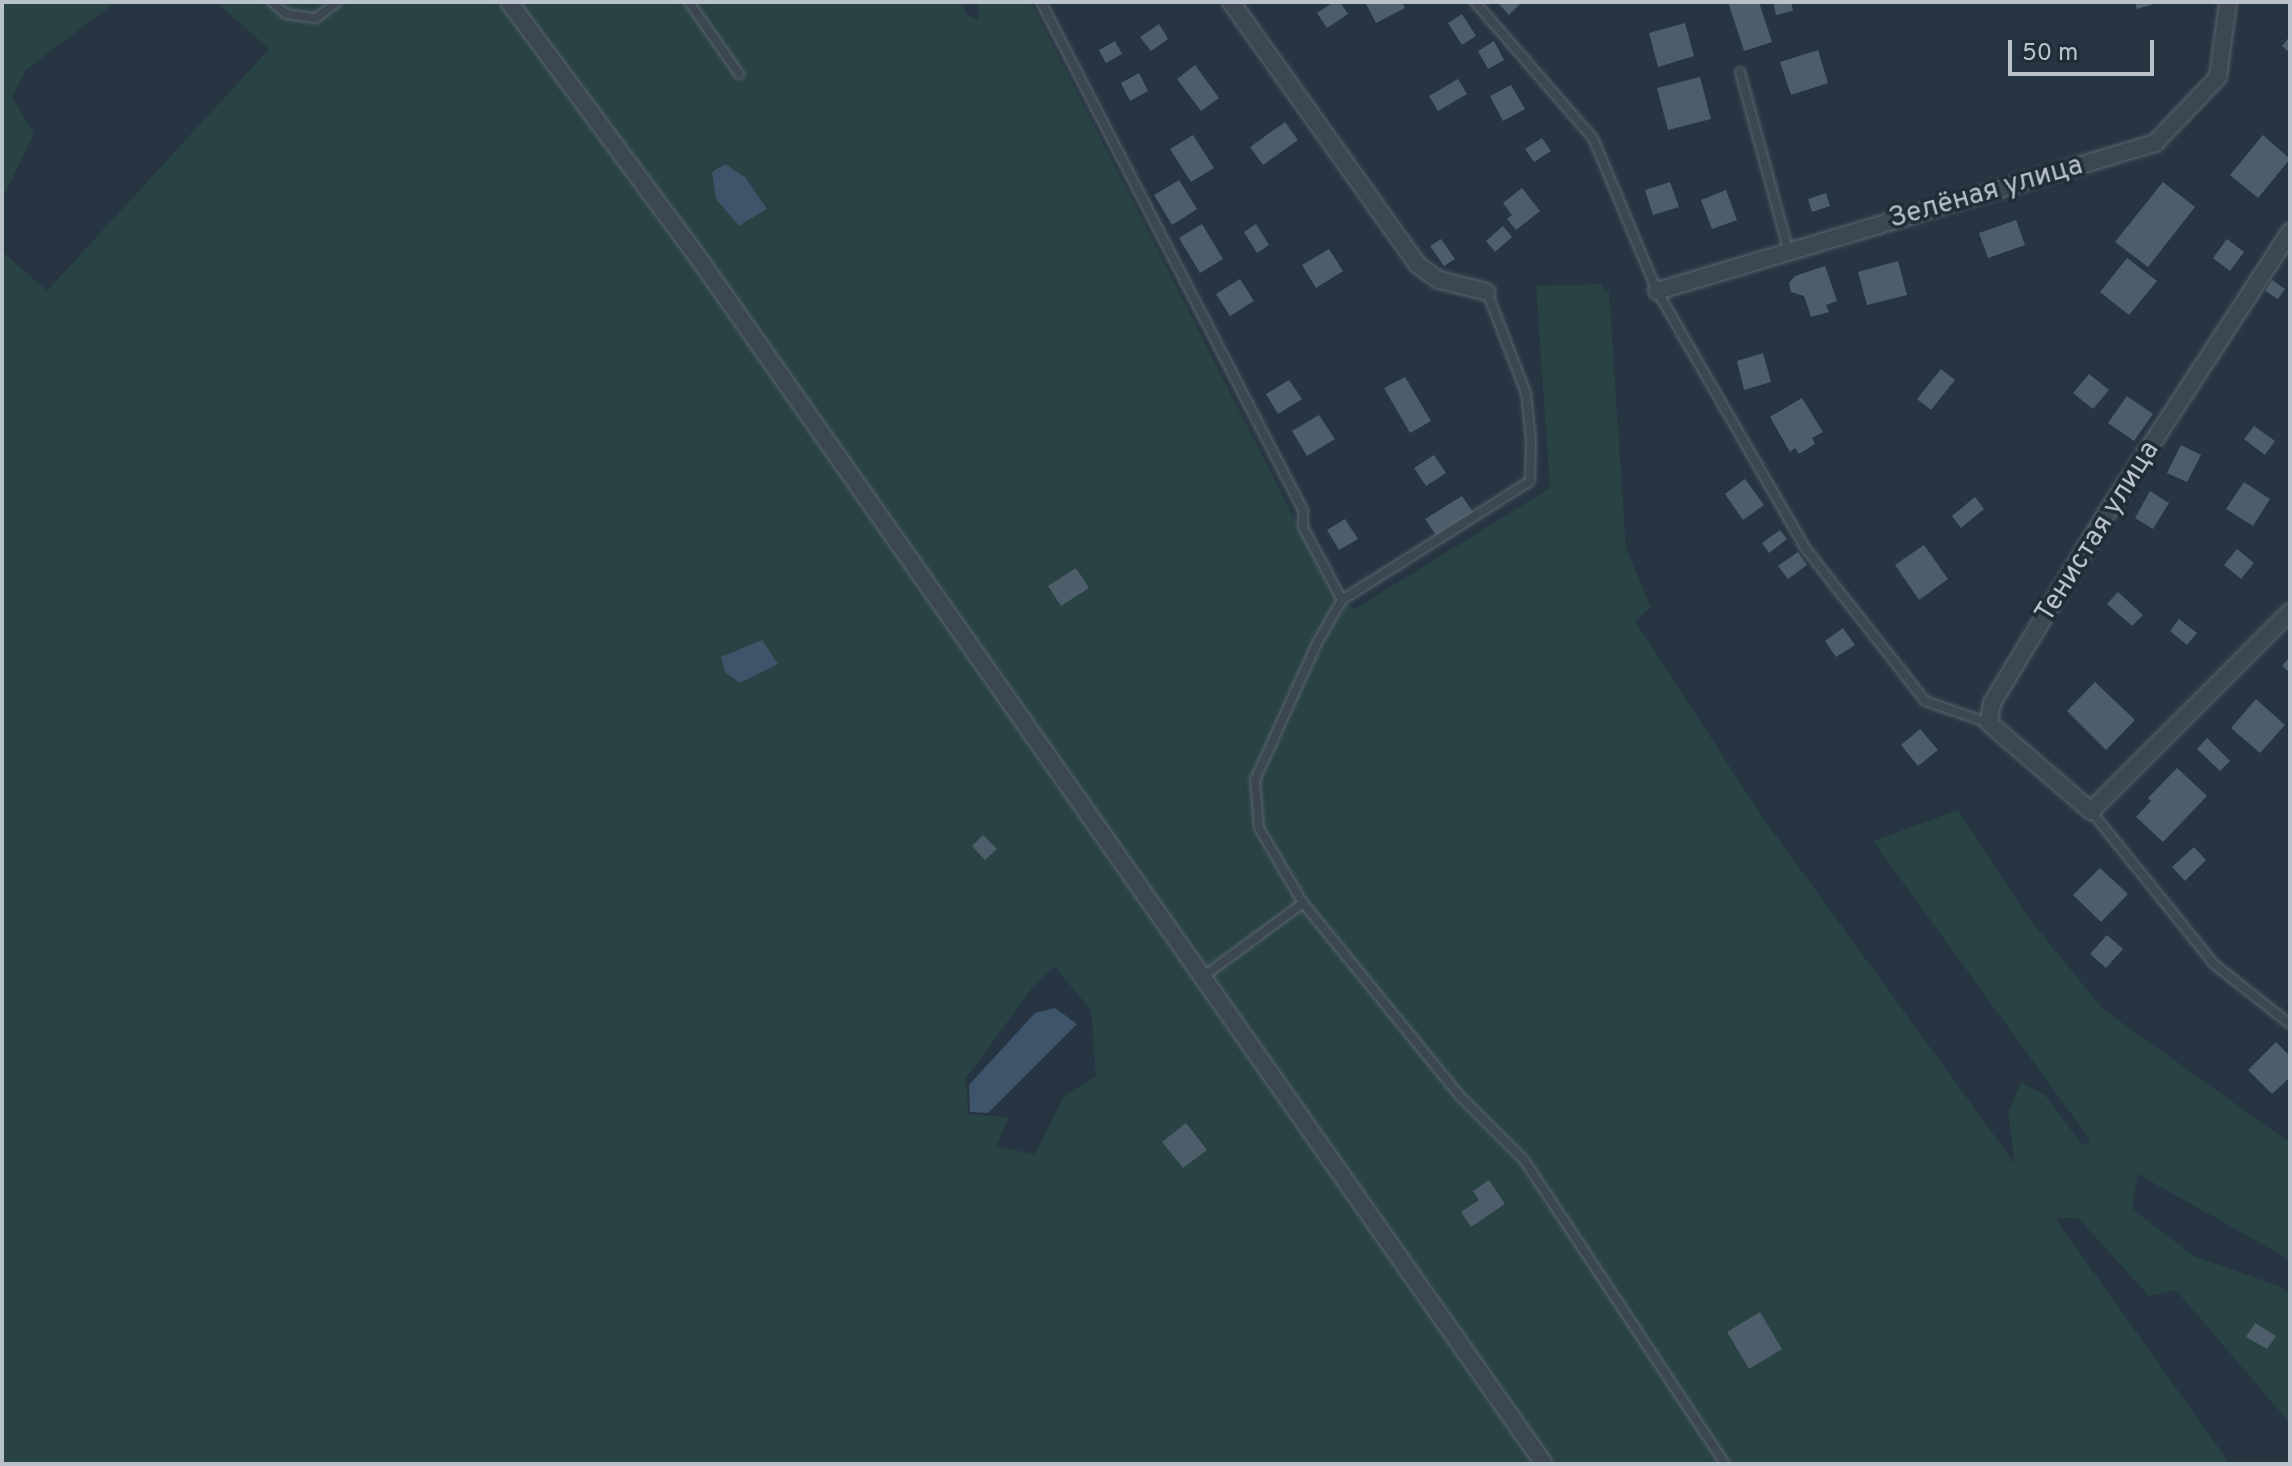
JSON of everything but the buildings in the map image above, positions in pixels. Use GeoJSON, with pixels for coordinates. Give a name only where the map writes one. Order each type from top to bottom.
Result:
{"type":"FeatureCollection","features":[{"type":"Feature","properties":{"kind":"street"},"geometry":{"type":"LineString","coordinates":[[509,2],[697,256],[1544,1464]]}},
{"type":"Feature","properties":{"kind":"street"},"geometry":{"type":"LineString","coordinates":[[1231,2],[1418,265],[1439,280],[1487,292]]}},
{"type":"Feature","properties":{"kind":"street","name":"Зелёная улица"},"geometry":{"type":"LineString","coordinates":[[1657,291],[2155,143],[2218,77],[2228,2]]}},
{"type":"Feature","properties":{"kind":"street","name":"Тенистая улица"},"geometry":{"type":"LineString","coordinates":[[1989,723],[1992,703],[2105,516],[2290,232]]}},
{"type":"Feature","properties":{"kind":"street"},"geometry":{"type":"LineString","coordinates":[[1989,723],[2091,811],[2290,612]]}},
{"type":"Feature","properties":{"kind":"lane"},"geometry":{"type":"LineString","coordinates":[[272,2],[286,14],[316,18],[337,2]]}},
{"type":"Feature","properties":{"kind":"lane"},"geometry":{"type":"LineString","coordinates":[[689,2],[739,74]]}},
{"type":"Feature","properties":{"kind":"lane"},"geometry":{"type":"LineString","coordinates":[[1041,2],[1303,510],[1303,527],[1342,600]]}},
{"type":"Feature","properties":{"kind":"lane"},"geometry":{"type":"LineString","coordinates":[[1475,2],[1593,138],[1657,291],[1806,549],[1925,701],[1989,723]]}},
{"type":"Feature","properties":{"kind":"lane"},"geometry":{"type":"LineString","coordinates":[[1740,72],[1789,252]]}},
{"type":"Feature","properties":{"kind":"lane"},"geometry":{"type":"LineString","coordinates":[[1487,292],[1526,393],[1531,440],[1530,481],[1342,600],[1318,641],[1255,780],[1259,828],[1303,903],[1459,1095],[1524,1160],[1725,1464]]}},
{"type":"Feature","properties":{"kind":"lane"},"geometry":{"type":"LineString","coordinates":[[2091,811],[2214,964],[2290,1024]]}},
{"type":"Feature","properties":{"kind":"lane"},"geometry":{"type":"LineString","coordinates":[[1204,976],[1303,903]]}},
{"type":"Feature","properties":{"kind":"green space"},"geometry":{"type":"Polygon","coordinates":[[[2,2],[116,2],[26,70],[12,97],[34,133],[2,200],[2,2]]]}},
{"type":"Feature","properties":{"kind":"green space"},"geometry":{"type":"Polygon","coordinates":[[[216,2],[962,2],[966,14],[979,21],[977,2],[1031,2],[1332,592],[1355,609],[1550,488],[1536,286],[1602,284],[1604,291],[1609,292],[1626,548],[1651,607],[1635,621],[1763,818],[2015,1164],[2008,1113],[2021,1082],[2045,1095],[2083,1146],[2090,1140],[1873,841],[1958,810],[2030,920],[2104,1010],[2290,1143],[2290,1260],[2138,1174],[2132,1209],[2194,1256],[2281,1287],[2290,1296],[2290,1423],[2176,1290],[2149,1296],[2078,1218],[2055,1218],[2230,1464],[2,1464],[2,251],[47,291],[269,49],[216,2]],[[1054,966],[1033,987],[966,1078],[968,1114],[1009,1117],[996,1147],[1035,1154],[1064,1096],[1096,1076],[1091,1010],[1054,966]]]}},
{"type":"Feature","properties":{"kind":"water"},"geometry":{"type":"Polygon","coordinates":[[[725,164],[745,177],[767,209],[739,226],[716,199],[712,172],[725,164]]]}},
{"type":"Feature","properties":{"kind":"water"},"geometry":{"type":"Polygon","coordinates":[[[762,640],[778,664],[740,683],[725,672],[721,657],[762,640]]]}},
{"type":"Feature","properties":{"kind":"water"},"geometry":{"type":"Polygon","coordinates":[[[1055,1008],[1077,1024],[988,1113],[970,1112],[969,1085],[1035,1013],[1055,1008]]]}}]}
